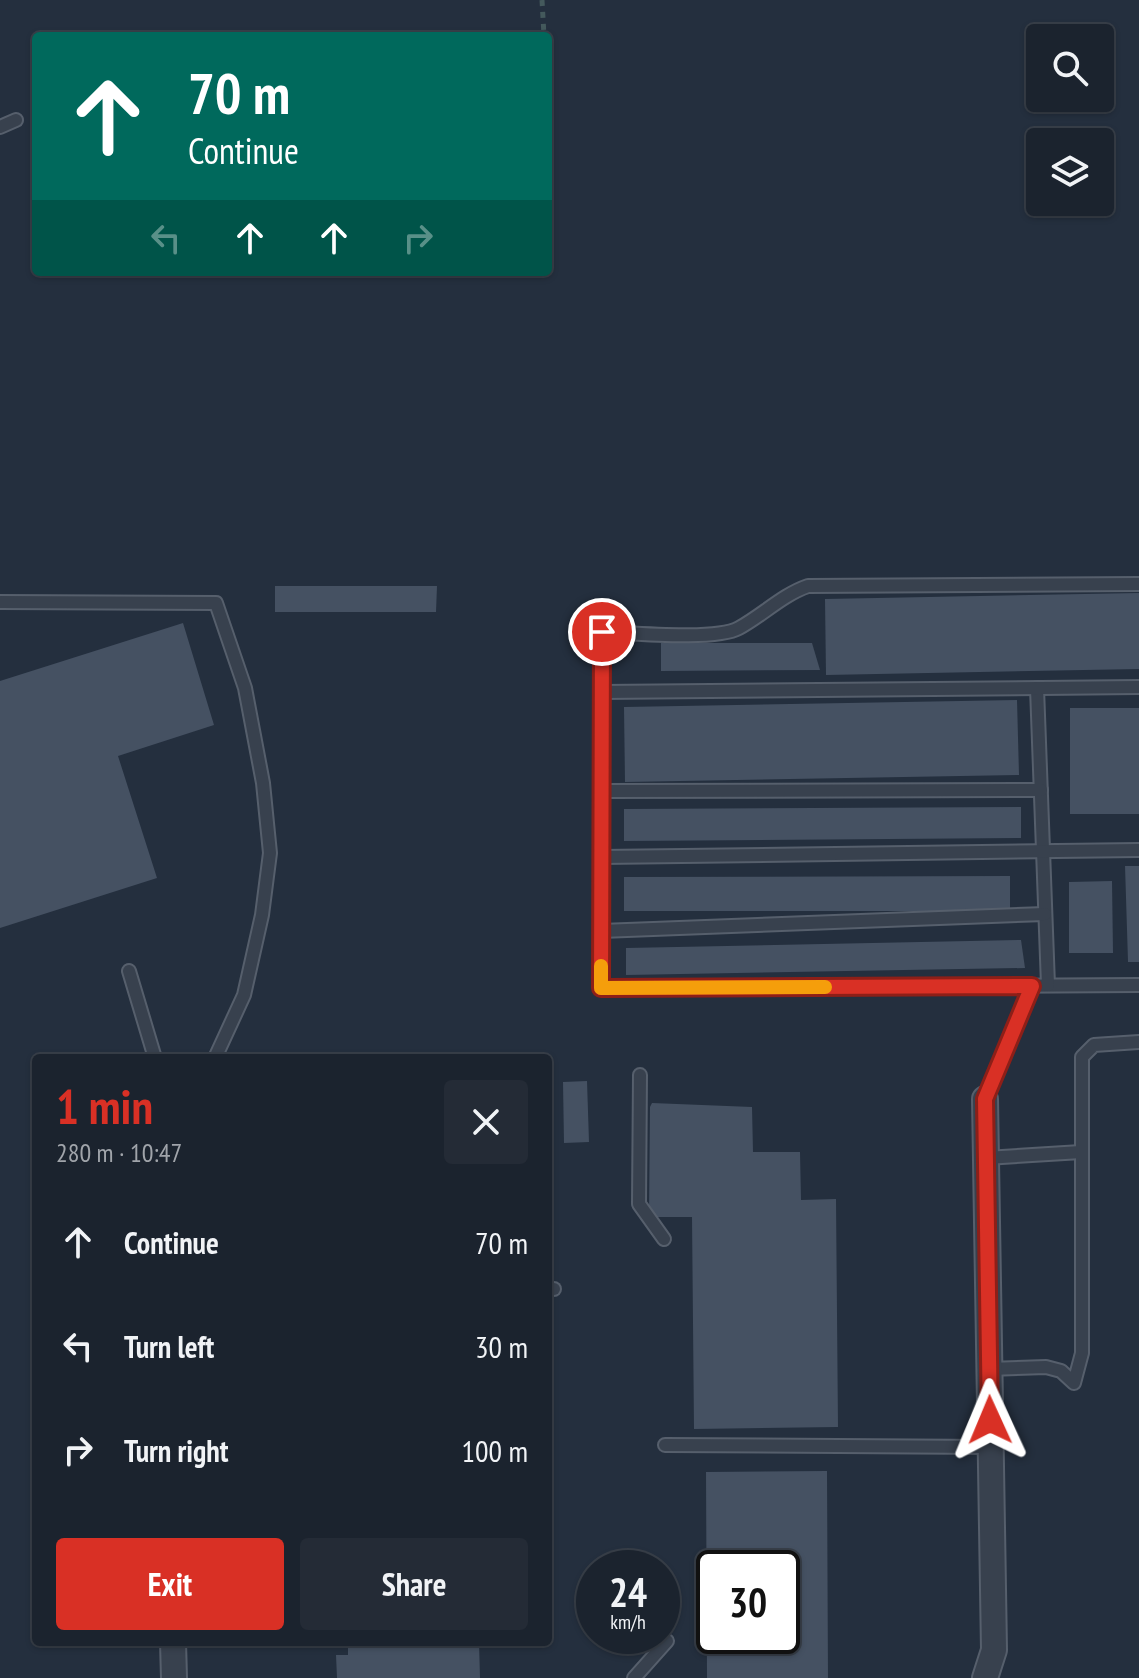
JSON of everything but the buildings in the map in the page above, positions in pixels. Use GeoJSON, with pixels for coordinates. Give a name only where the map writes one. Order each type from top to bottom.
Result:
{"type":"FeatureCollection","features":[{"type":"Feature","properties":{"kind":"street"},"geometry":{"type":"LineString","coordinates":[[985,1099],[994,1650],[985,1678]]}},
{"type":"Feature","properties":{"kind":"street"},"geometry":{"type":"LineString","coordinates":[[173,1646],[174,1678]]}},
{"type":"Feature","properties":{"kind":"lane"},"geometry":{"type":"LineString","coordinates":[[0,127],[16,120]]}},
{"type":"Feature","properties":{"kind":"lane"},"geometry":{"type":"LineString","coordinates":[[1139,584],[808,586],[794,590],[737,629],[718,634],[602,632],[601,988],[1139,985]]}},
{"type":"Feature","properties":{"kind":"lane"},"geometry":{"type":"LineString","coordinates":[[0,602],[216,603],[245,688],[263,783],[270,853],[262,915],[244,995],[217,1054]]}},
{"type":"Feature","properties":{"kind":"lane"},"geometry":{"type":"LineString","coordinates":[[602,692],[1139,687]]}},
{"type":"Feature","properties":{"kind":"lane"},"geometry":{"type":"LineString","coordinates":[[1037,688],[1048,985]]}},
{"type":"Feature","properties":{"kind":"lane"},"geometry":{"type":"LineString","coordinates":[[602,791],[1041,790]]}},
{"type":"Feature","properties":{"kind":"lane"},"geometry":{"type":"LineString","coordinates":[[601,857],[1139,850]]}},
{"type":"Feature","properties":{"kind":"lane"},"geometry":{"type":"LineString","coordinates":[[601,931],[1045,914]]}},
{"type":"Feature","properties":{"kind":"lane"},"geometry":{"type":"LineString","coordinates":[[129,971],[154,1054]]}},
{"type":"Feature","properties":{"kind":"lane"},"geometry":{"type":"LineString","coordinates":[[985,1099],[1032,986]]}},
{"type":"Feature","properties":{"kind":"lane"},"geometry":{"type":"LineString","coordinates":[[989,1369],[1046,1367],[1061,1371],[1074,1383],[1082,1353],[1082,1057],[1094,1045],[1139,1042]]}},
{"type":"Feature","properties":{"kind":"lane"},"geometry":{"type":"LineString","coordinates":[[640,1075],[639,1204],[664,1239]]}},
{"type":"Feature","properties":{"kind":"lane"},"geometry":{"type":"LineString","coordinates":[[986,1158],[1081,1152]]}},
{"type":"Feature","properties":{"kind":"lane"},"geometry":{"type":"LineString","coordinates":[[665,1445],[991,1447]]}},
{"type":"Feature","properties":{"kind":"lane"},"geometry":{"type":"LineString","coordinates":[[634,1678],[655,1654]]}},
{"type":"Feature","properties":{"kind":"path"},"geometry":{"type":"LineString","coordinates":[[542,0],[544,32]]}},
{"type":"Feature","properties":{"kind":"slow traffic"},"geometry":{"type":"LineString","coordinates":[[601,966],[601,988],[825,987]]}},
{"type":"Feature","properties":{"kind":"route"},"geometry":{"type":"LineString","coordinates":[[602,632],[601,988],[1032,986],[985,1099],[990,1420]]}}]}
